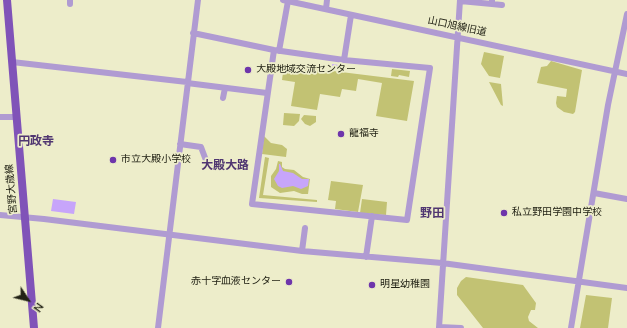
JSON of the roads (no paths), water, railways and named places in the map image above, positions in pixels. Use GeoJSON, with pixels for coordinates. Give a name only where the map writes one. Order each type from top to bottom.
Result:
{"type":"FeatureCollection","features":[{"type":"Feature","properties":{"kind":"main road","name":"宮野大歳線"},"geometry":{"type":"LineString","coordinates":[[7,0],[34,328]]}},
{"type":"Feature","properties":{"kind":"street"},"geometry":{"type":"LineString","coordinates":[[158,328],[168,235],[198,0]]}},
{"type":"Feature","properties":{"kind":"street"},"geometry":{"type":"LineString","coordinates":[[326,9],[327,0]]}},
{"type":"Feature","properties":{"kind":"street"},"geometry":{"type":"LineString","coordinates":[[193,33],[276,51],[344,60],[430,68],[407,220],[252,204],[268,93],[276,51],[286,1]]}},
{"type":"Feature","properties":{"kind":"street","name":"山口旭線旧道"},"geometry":{"type":"LineString","coordinates":[[286,1],[627,74]]}},
{"type":"Feature","properties":{"kind":"street"},"geometry":{"type":"LineString","coordinates":[[461,328],[439,328],[460,1],[492,2],[502,5]]}},
{"type":"Feature","properties":{"kind":"street"},"geometry":{"type":"LineString","coordinates":[[571,328],[615,71],[627,14]]}},
{"type":"Feature","properties":{"kind":"street"},"geometry":{"type":"LineString","coordinates":[[344,60],[351,15]]}},
{"type":"Feature","properties":{"kind":"street"},"geometry":{"type":"LineString","coordinates":[[12,62],[268,93]]}},
{"type":"Feature","properties":{"kind":"street"},"geometry":{"type":"LineString","coordinates":[[223,98],[225,88]]}},
{"type":"Feature","properties":{"kind":"street"},"geometry":{"type":"LineString","coordinates":[[0,117],[16,117]]}},
{"type":"Feature","properties":{"kind":"street"},"geometry":{"type":"LineString","coordinates":[[180,144],[201,147],[207,163],[217,164]]}},
{"type":"Feature","properties":{"kind":"street"},"geometry":{"type":"LineString","coordinates":[[594,193],[627,199]]}},
{"type":"Feature","properties":{"kind":"street"},"geometry":{"type":"LineString","coordinates":[[0,215],[302,251],[442,263],[627,288]]}},
{"type":"Feature","properties":{"kind":"street"},"geometry":{"type":"LineString","coordinates":[[366,257],[372,216]]}},
{"type":"Feature","properties":{"kind":"street"},"geometry":{"type":"LineString","coordinates":[[302,251],[305,228]]}},
{"type":"Feature","properties":{"kind":"waterway"},"geometry":{"type":"LineString","coordinates":[[333,65],[338,66]]}},
{"type":"Feature","properties":{"kind":"place","name":"大殿地域交流センター"},"geometry":{"type":"Point","coordinates":[248,70]}},
{"type":"Feature","properties":{"kind":"place","name":"龍福寺"},"geometry":{"type":"Point","coordinates":[341,134]}},
{"type":"Feature","properties":{"kind":"place","name":"市立大殿小学校"},"geometry":{"type":"Point","coordinates":[113,160]}},
{"type":"Feature","properties":{"kind":"place","name":"私立野田学園中学校"},"geometry":{"type":"Point","coordinates":[504,213]}},
{"type":"Feature","properties":{"kind":"place","name":"赤十字血液センター"},"geometry":{"type":"Point","coordinates":[289,282]}},
{"type":"Feature","properties":{"kind":"place","name":"明星幼稚園"},"geometry":{"type":"Point","coordinates":[372,285]}},
{"type":"Feature","properties":{"kind":"district","name":"円政寺"},"geometry":{"type":"Point","coordinates":[36,142]}},
{"type":"Feature","properties":{"kind":"district","name":"大殿大路"},"geometry":{"type":"Point","coordinates":[225,166]}},
{"type":"Feature","properties":{"kind":"district","name":"野田"},"geometry":{"type":"Point","coordinates":[432,214]}}]}
